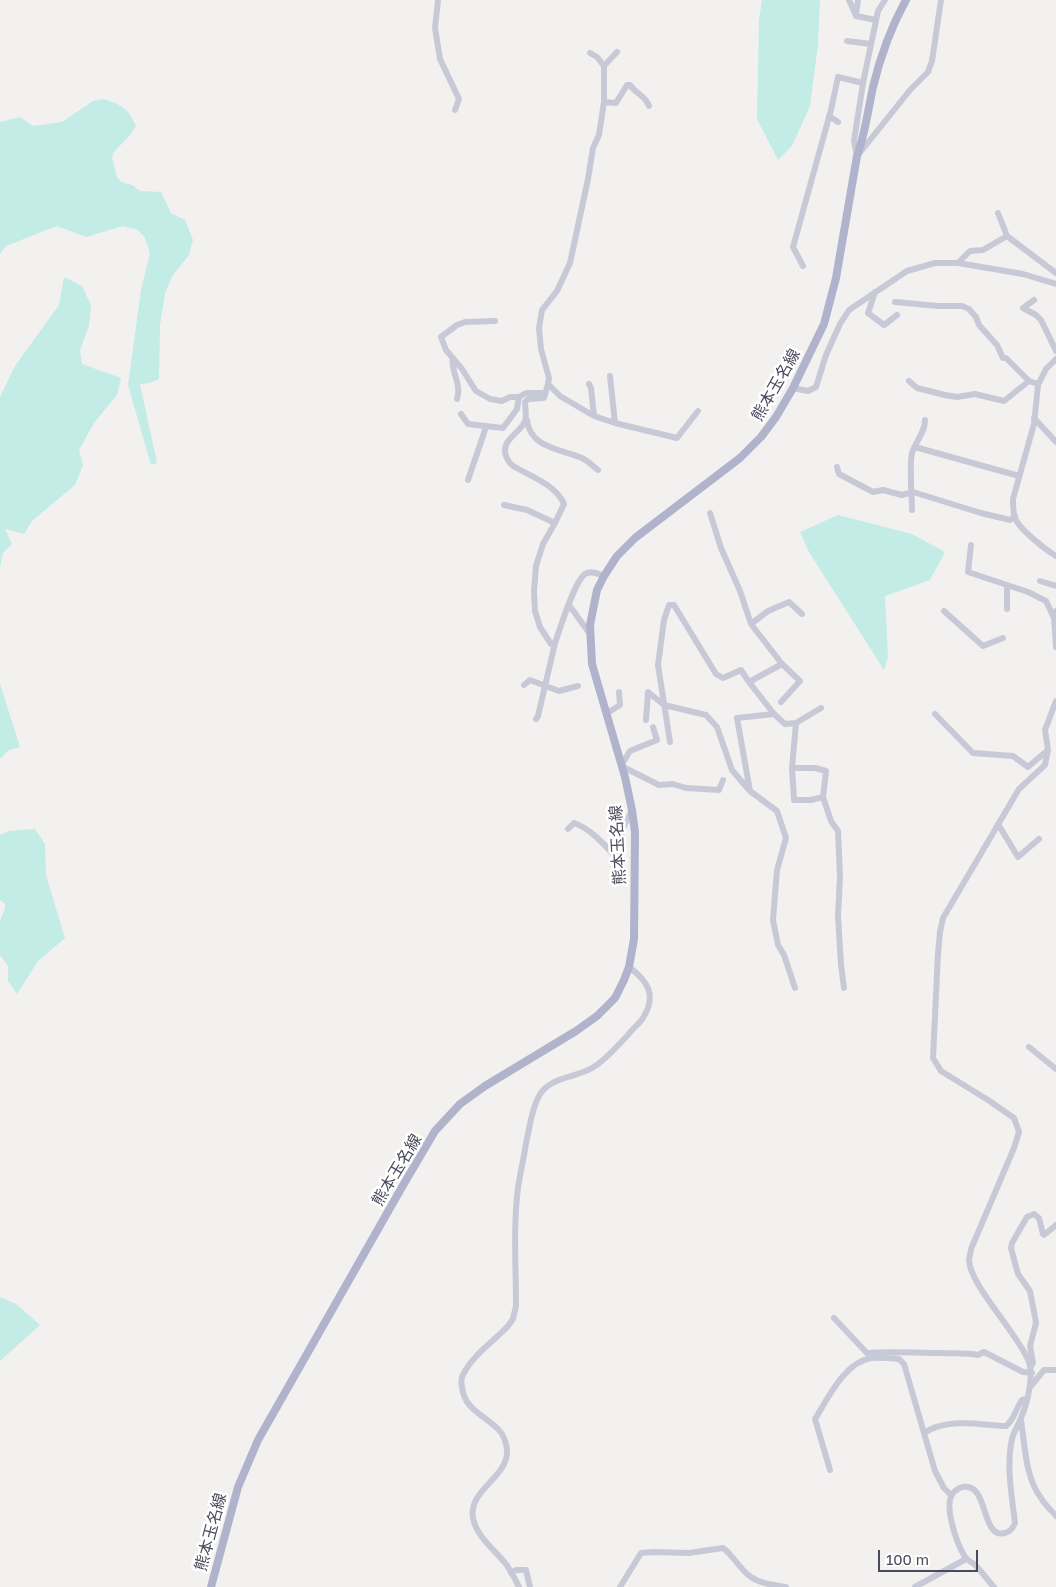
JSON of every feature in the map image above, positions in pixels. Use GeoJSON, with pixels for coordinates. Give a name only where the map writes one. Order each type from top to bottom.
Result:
{"type":"FeatureCollection","features":[{"type":"Feature","properties":{"kind":"main road","name":"熊本玉名線"},"geometry":{"type":"LineString","coordinates":[[211,1587],[238,1487],[258,1440],[435,1131],[460,1104],[511,1069],[576,1031],[597,1016],[615,998],[629,968],[634,940],[635,839],[632,810],[592,664],[590,634],[593,604],[597,590],[618,556],[635,538],[740,458],[761,437],[776,417],[793,388],[824,324],[836,278],[857,156],[874,86],[887,42],[906,0]]}},
{"type":"Feature","properties":{"kind":"street"},"geometry":{"type":"LineString","coordinates":[[438,0],[435,28],[440,60],[459,99],[455,110]]}},
{"type":"Feature","properties":{"kind":"street"},"geometry":{"type":"LineString","coordinates":[[849,0],[856,16]]}},
{"type":"Feature","properties":{"kind":"street"},"geometry":{"type":"LineString","coordinates":[[856,16],[858,0]]}},
{"type":"Feature","properties":{"kind":"street"},"geometry":{"type":"LineString","coordinates":[[857,156],[854,140],[863,83],[878,11],[885,0]]}},
{"type":"Feature","properties":{"kind":"street"},"geometry":{"type":"LineString","coordinates":[[857,156],[910,90],[928,72],[932,61],[941,0]]}},
{"type":"Feature","properties":{"kind":"street"},"geometry":{"type":"LineString","coordinates":[[856,16],[876,20]]}},
{"type":"Feature","properties":{"kind":"street"},"geometry":{"type":"LineString","coordinates":[[848,41],[871,44]]}},
{"type":"Feature","properties":{"kind":"street"},"geometry":{"type":"LineString","coordinates":[[604,66],[617,52]]}},
{"type":"Feature","properties":{"kind":"street"},"geometry":{"type":"LineString","coordinates":[[590,53],[597,57],[604,66],[604,102],[599,135],[593,148],[570,263],[557,290],[542,310],[539,328],[541,349],[549,378],[548,384],[544,398],[528,399],[525,402],[528,426],[533,436],[540,443],[584,459],[598,470]]}},
{"type":"Feature","properties":{"kind":"street"},"geometry":{"type":"LineString","coordinates":[[803,266],[793,247],[838,77],[863,83]]}},
{"type":"Feature","properties":{"kind":"street"},"geometry":{"type":"LineString","coordinates":[[604,102],[616,103],[627,85],[630,85],[634,91],[647,101],[649,106]]}},
{"type":"Feature","properties":{"kind":"street"},"geometry":{"type":"LineString","coordinates":[[829,116],[838,122]]}},
{"type":"Feature","properties":{"kind":"street"},"geometry":{"type":"LineString","coordinates":[[998,213],[1007,236],[1056,273]]}},
{"type":"Feature","properties":{"kind":"street"},"geometry":{"type":"LineString","coordinates":[[958,263],[970,251],[983,250],[1007,236]]}},
{"type":"Feature","properties":{"kind":"street"},"geometry":{"type":"LineString","coordinates":[[793,388],[808,391],[816,386],[826,355],[840,324],[849,310],[907,271],[935,263],[958,263],[1023,274],[1056,284]]}},
{"type":"Feature","properties":{"kind":"street"},"geometry":{"type":"LineString","coordinates":[[875,292],[868,313],[884,325],[897,315]]}},
{"type":"Feature","properties":{"kind":"street"},"geometry":{"type":"LineString","coordinates":[[1034,300],[1023,308],[1041,320],[1056,351]]}},
{"type":"Feature","properties":{"kind":"street"},"geometry":{"type":"LineString","coordinates":[[895,302],[962,306],[969,310],[976,317],[979,325],[997,345],[1003,358],[1006,358],[1029,382],[1038,384]]}},
{"type":"Feature","properties":{"kind":"street"},"geometry":{"type":"LineString","coordinates":[[496,321],[465,322],[440,337],[446,350],[462,368],[476,392],[490,399],[502,401],[510,397],[519,397],[526,393],[544,393]]}},
{"type":"Feature","properties":{"kind":"street"},"geometry":{"type":"LineString","coordinates":[[453,358],[452,363],[459,392],[457,399]]}},
{"type":"Feature","properties":{"kind":"street"},"geometry":{"type":"LineString","coordinates":[[1056,359],[1046,369],[1038,384],[1034,418],[1013,499],[1013,510],[1021,527],[1056,556]]}},
{"type":"Feature","properties":{"kind":"street"},"geometry":{"type":"LineString","coordinates":[[610,376],[615,423]]}},
{"type":"Feature","properties":{"kind":"street"},"geometry":{"type":"LineString","coordinates":[[909,380],[917,388],[945,395],[957,397],[975,394],[1004,401],[1029,382]]}},
{"type":"Feature","properties":{"kind":"street"},"geometry":{"type":"LineString","coordinates":[[548,384],[560,396],[594,416],[677,438],[698,411]]}},
{"type":"Feature","properties":{"kind":"street"},"geometry":{"type":"LineString","coordinates":[[589,384],[594,416]]}},
{"type":"Feature","properties":{"kind":"street"},"geometry":{"type":"LineString","coordinates":[[461,414],[468,424],[503,428],[517,409],[519,397]]}},
{"type":"Feature","properties":{"kind":"street"},"geometry":{"type":"LineString","coordinates":[[526,418],[524,424],[506,444],[506,456],[510,464],[554,490],[564,504],[543,544],[536,566],[534,591],[535,611],[540,627],[551,644],[555,643]]}},
{"type":"Feature","properties":{"kind":"street"},"geometry":{"type":"LineString","coordinates":[[1034,418],[1056,442]]}},
{"type":"Feature","properties":{"kind":"street"},"geometry":{"type":"LineString","coordinates":[[912,510],[912,454],[925,429],[925,420]]}},
{"type":"Feature","properties":{"kind":"street"},"geometry":{"type":"LineString","coordinates":[[468,480],[486,427]]}},
{"type":"Feature","properties":{"kind":"street"},"geometry":{"type":"LineString","coordinates":[[914,447],[1019,476]]}},
{"type":"Feature","properties":{"kind":"street"},"geometry":{"type":"LineString","coordinates":[[837,468],[839,474],[873,492],[883,490],[902,495],[913,492],[1010,520],[1015,516]]}},
{"type":"Feature","properties":{"kind":"street"},"geometry":{"type":"LineString","coordinates":[[504,505],[527,510],[555,523]]}},
{"type":"Feature","properties":{"kind":"street"},"geometry":{"type":"LineString","coordinates":[[710,513],[720,548],[740,591],[751,624],[782,664],[800,681],[782,702]]}},
{"type":"Feature","properties":{"kind":"street"},"geometry":{"type":"LineString","coordinates":[[971,545],[968,572],[1046,601],[1055,615],[1056,647]]}},
{"type":"Feature","properties":{"kind":"street"},"geometry":{"type":"LineString","coordinates":[[536,719],[546,686],[555,643],[577,584],[585,574],[593,572],[604,576]]}},
{"type":"Feature","properties":{"kind":"street"},"geometry":{"type":"LineString","coordinates":[[1040,581],[1056,586]]}},
{"type":"Feature","properties":{"kind":"street"},"geometry":{"type":"LineString","coordinates":[[1007,586],[1007,609]]}},
{"type":"Feature","properties":{"kind":"street"},"geometry":{"type":"LineString","coordinates":[[751,624],[768,611],[790,602],[802,614]]}},
{"type":"Feature","properties":{"kind":"street"},"geometry":{"type":"LineString","coordinates":[[569,604],[590,634]]}},
{"type":"Feature","properties":{"kind":"street"},"geometry":{"type":"LineString","coordinates":[[670,742],[658,665],[664,620],[669,605],[674,605],[716,674],[723,678],[741,670],[774,714],[785,724],[796,723],[821,708]]}},
{"type":"Feature","properties":{"kind":"street"},"geometry":{"type":"LineString","coordinates":[[944,611],[983,646],[1003,638]]}},
{"type":"Feature","properties":{"kind":"street"},"geometry":{"type":"LineString","coordinates":[[749,682],[782,664]]}},
{"type":"Feature","properties":{"kind":"street"},"geometry":{"type":"LineString","coordinates":[[524,685],[530,680],[559,691],[578,686]]}},
{"type":"Feature","properties":{"kind":"street"},"geometry":{"type":"LineString","coordinates":[[606,714],[620,705],[619,692]]}},
{"type":"Feature","properties":{"kind":"street"},"geometry":{"type":"LineString","coordinates":[[646,720],[648,692],[664,705],[706,715],[718,727],[732,770],[750,791],[777,811],[786,838],[777,870],[773,920],[778,945],[784,955],[795,988]]}},
{"type":"Feature","properties":{"kind":"street"},"geometry":{"type":"LineString","coordinates":[[1056,701],[1045,730],[1048,750],[1045,765],[1019,789],[943,918],[938,953],[933,1058],[941,1072],[1014,1118],[1019,1132],[971,1249],[969,1260],[974,1278],[1005,1322],[1029,1361],[1031,1370],[1030,1386],[1021,1420],[1028,1468],[1034,1486],[1056,1516]]}},
{"type":"Feature","properties":{"kind":"street"},"geometry":{"type":"LineString","coordinates":[[750,791],[737,718],[774,714]]}},
{"type":"Feature","properties":{"kind":"street"},"geometry":{"type":"LineString","coordinates":[[935,714],[973,752],[1013,756],[1028,767],[1048,750]]}},
{"type":"Feature","properties":{"kind":"street"},"geometry":{"type":"LineString","coordinates":[[796,723],[792,768],[794,800],[811,800],[823,797]]}},
{"type":"Feature","properties":{"kind":"street"},"geometry":{"type":"LineString","coordinates":[[653,727],[657,740],[630,751],[621,766],[659,785],[673,784],[686,788],[719,790],[723,780]]}},
{"type":"Feature","properties":{"kind":"street"},"geometry":{"type":"LineString","coordinates":[[792,768],[815,768],[826,771],[823,797],[831,820],[838,831],[840,877],[838,916],[844,988]]}},
{"type":"Feature","properties":{"kind":"street"},"geometry":{"type":"LineString","coordinates":[[568,829],[574,822],[599,840],[613,854],[620,852],[622,830],[632,810]]}},
{"type":"Feature","properties":{"kind":"street"},"geometry":{"type":"LineString","coordinates":[[998,824],[1018,857],[1039,839]]}},
{"type":"Feature","properties":{"kind":"street"},"geometry":{"type":"LineString","coordinates":[[519,1587],[512,1573],[476,1528],[473,1517],[474,1505],[481,1492],[501,1470],[506,1460],[504,1438],[498,1429],[474,1411],[466,1401],[461,1382],[463,1374],[471,1362],[513,1319],[516,1306],[516,1214],[518,1188],[536,1103],[540,1094],[547,1086],[556,1081],[585,1072],[608,1057],[642,1020],[648,1008],[650,992],[647,982],[629,968]]}},
{"type":"Feature","properties":{"kind":"street"},"geometry":{"type":"LineString","coordinates":[[1029,1047],[1056,1069]]}},
{"type":"Feature","properties":{"kind":"street"},"geometry":{"type":"LineString","coordinates":[[1031,1370],[1034,1363],[1030,1346],[1036,1323],[1030,1292],[1018,1274],[1011,1248],[1012,1243],[1030,1215],[1034,1214],[1039,1218],[1044,1235],[1056,1225]]}},
{"type":"Feature","properties":{"kind":"street"},"geometry":{"type":"LineString","coordinates":[[834,1318],[867,1353],[942,1354],[966,1352],[978,1355],[984,1352],[1023,1372],[1031,1370]]}},
{"type":"Feature","properties":{"kind":"street"},"geometry":{"type":"LineString","coordinates":[[830,1470],[815,1419],[840,1378],[847,1370],[868,1358],[899,1359],[904,1364],[935,1471],[944,1488],[951,1495]]}},
{"type":"Feature","properties":{"kind":"street"},"geometry":{"type":"LineString","coordinates":[[1030,1386],[1044,1370],[1056,1370]]}},
{"type":"Feature","properties":{"kind":"street"},"geometry":{"type":"LineString","coordinates":[[924,1433],[932,1427],[954,1423],[1006,1426],[1011,1422],[1017,1406],[1022,1400],[1026,1399]]}},
{"type":"Feature","properties":{"kind":"street"},"geometry":{"type":"LineString","coordinates":[[994,1587],[973,1563],[966,1559],[957,1541],[948,1506],[951,1495],[958,1488],[965,1486],[973,1488],[979,1494],[990,1526],[994,1531],[1000,1534],[1007,1533],[1012,1529],[1016,1523],[1009,1467],[1012,1440],[1016,1426],[1021,1420]]}},
{"type":"Feature","properties":{"kind":"street"},"geometry":{"type":"LineString","coordinates":[[620,1587],[641,1553],[690,1553],[723,1548],[731,1554],[750,1576],[764,1583],[786,1587]]}},
{"type":"Feature","properties":{"kind":"street"},"geometry":{"type":"LineString","coordinates":[[916,1587],[966,1559]]}},
{"type":"Feature","properties":{"kind":"street"},"geometry":{"type":"LineString","coordinates":[[512,1573],[516,1570],[526,1570],[530,1587]]}},
{"type":"Feature","properties":{"kind":"shaded area"},"geometry":{"type":"Polygon","coordinates":[[[762,0],[820,0],[818,45],[810,106],[792,146],[778,160],[757,119],[759,20],[762,0]]]}},
{"type":"Feature","properties":{"kind":"shaded area"},"geometry":{"type":"Polygon","coordinates":[[[103,99],[115,103],[127,111],[136,126],[113,153],[112,158],[117,177],[121,182],[132,185],[140,191],[161,192],[171,213],[185,220],[193,240],[189,255],[173,275],[165,293],[160,325],[159,379],[150,383],[140,384],[157,463],[151,465],[128,385],[141,290],[150,253],[145,238],[138,230],[123,226],[86,237],[57,226],[6,246],[0,254],[0,122],[20,117],[33,126],[62,122],[93,101],[103,99]]]}},
{"type":"Feature","properties":{"kind":"shaded area"},"geometry":{"type":"Polygon","coordinates":[[[64,277],[82,286],[91,305],[89,326],[80,350],[82,364],[121,378],[117,395],[94,423],[79,450],[83,465],[75,485],[32,521],[24,534],[5,529],[12,544],[3,553],[0,567],[0,397],[15,366],[59,305],[64,277]]]}},
{"type":"Feature","properties":{"kind":"shaded area"},"geometry":{"type":"Polygon","coordinates":[[[838,515],[912,534],[945,552],[930,580],[885,596],[888,657],[884,670],[809,552],[800,532],[838,515]]]}},
{"type":"Feature","properties":{"kind":"shaded area"},"geometry":{"type":"Polygon","coordinates":[[[0,684],[20,747],[9,750],[0,759],[0,684]]]}},
{"type":"Feature","properties":{"kind":"shaded area"},"geometry":{"type":"Polygon","coordinates":[[[35,829],[45,844],[46,875],[65,938],[38,961],[17,994],[8,981],[8,966],[0,955],[0,921],[5,904],[0,900],[0,835],[8,831],[35,829]]]}},
{"type":"Feature","properties":{"kind":"shaded area"},"geometry":{"type":"Polygon","coordinates":[[[0,1297],[16,1304],[40,1325],[0,1361],[0,1297]]]}}]}
